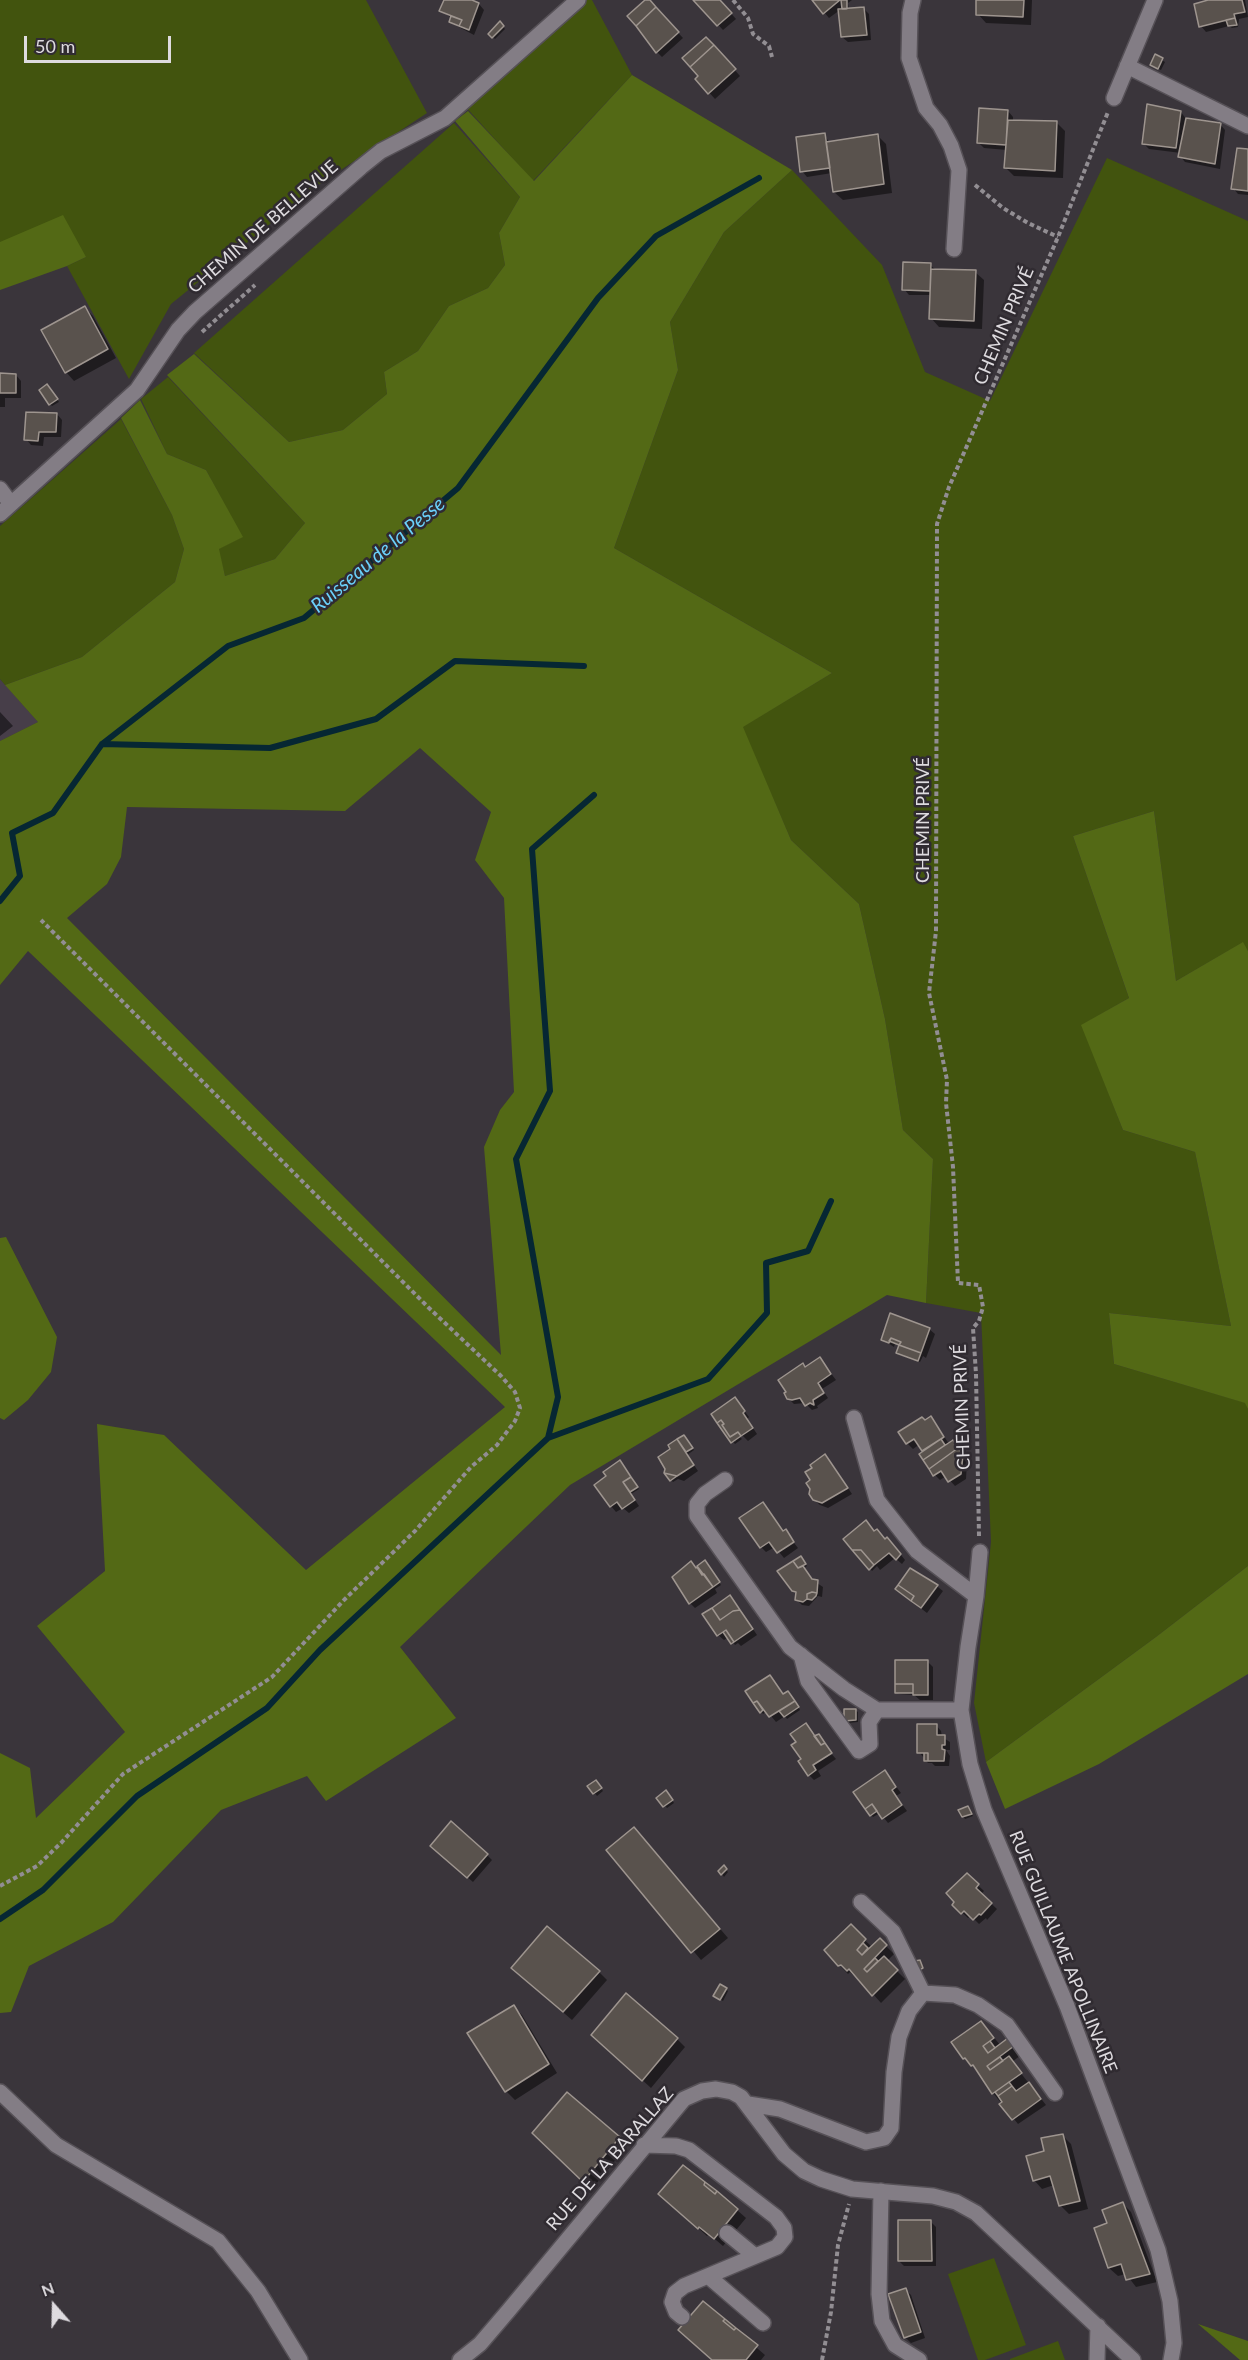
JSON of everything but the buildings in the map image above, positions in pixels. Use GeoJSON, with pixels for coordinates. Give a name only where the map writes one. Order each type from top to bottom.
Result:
{"type":"FeatureCollection","features":[{"type":"Feature","properties":{"kind":"street"},"geometry":{"type":"LineString","coordinates":[[913,0],[910,14],[909,58],[926,108],[940,125],[951,146],[959,170],[954,249]]}},
{"type":"Feature","properties":{"kind":"street"},"geometry":{"type":"LineString","coordinates":[[1114,98],[1155,0]]}},
{"type":"Feature","properties":{"kind":"street","name":"CHEMIN DE BELLEVUE"},"geometry":{"type":"LineString","coordinates":[[6,509],[137,390],[178,330],[195,312],[381,151],[445,118],[573,2]]}},
{"type":"Feature","properties":{"kind":"street"},"geometry":{"type":"LineString","coordinates":[[1127,66],[1248,126]]}},
{"type":"Feature","properties":{"kind":"street"},"geometry":{"type":"LineString","coordinates":[[0,489],[6,509]]}},
{"type":"Feature","properties":{"kind":"street"},"geometry":{"type":"LineString","coordinates":[[854,1418],[878,1500],[917,1551],[976,1596]]}},
{"type":"Feature","properties":{"kind":"street"},"geometry":{"type":"LineString","coordinates":[[725,1480],[705,1494],[697,1504],[697,1516],[790,1647],[844,1689],[877,1710],[961,1710]]}},
{"type":"Feature","properties":{"kind":"street","name":"RUE GUILLAUME APOLLINAIRE"},"geometry":{"type":"LineString","coordinates":[[980,1552],[961,1710],[970,1764],[984,1810],[1067,2006],[1158,2250],[1170,2301],[1174,2343],[1171,2360]]}},
{"type":"Feature","properties":{"kind":"street"},"geometry":{"type":"LineString","coordinates":[[801,1655],[808,1681],[859,1751],[870,1744],[869,1722],[877,1710]]}},
{"type":"Feature","properties":{"kind":"street"},"geometry":{"type":"LineString","coordinates":[[861,1902],[893,1932],[923,1994]]}},
{"type":"Feature","properties":{"kind":"street"},"geometry":{"type":"LineString","coordinates":[[923,1994],[955,1995],[978,2006],[1007,2025],[1055,2093]]}},
{"type":"Feature","properties":{"kind":"street"},"geometry":{"type":"LineString","coordinates":[[748,2104],[780,2109],[866,2142],[884,2138],[891,2128],[894,2072],[899,2037],[909,2011],[923,1994]]}},
{"type":"Feature","properties":{"kind":"street","name":"RUE DE LA BARALLAZ"},"geometry":{"type":"LineString","coordinates":[[460,2360],[480,2344],[644,2145],[684,2100],[702,2091],[716,2089],[732,2092],[741,2097],[784,2154],[804,2171],[852,2189],[933,2196],[956,2202],[976,2213],[1133,2360]]}},
{"type":"Feature","properties":{"kind":"street"},"geometry":{"type":"LineString","coordinates":[[0,2092],[56,2145],[218,2241],[258,2291],[300,2360]]}},
{"type":"Feature","properties":{"kind":"street"},"geometry":{"type":"LineString","coordinates":[[644,2145],[676,2146],[689,2150],[776,2217],[784,2228],[785,2237],[777,2247],[684,2286],[675,2293],[672,2302],[676,2312],[682,2317]]}},
{"type":"Feature","properties":{"kind":"street"},"geometry":{"type":"LineString","coordinates":[[881,2191],[879,2294],[882,2321],[895,2344],[920,2360]]}},
{"type":"Feature","properties":{"kind":"street"},"geometry":{"type":"LineString","coordinates":[[727,2233],[755,2256]]}},
{"type":"Feature","properties":{"kind":"street"},"geometry":{"type":"LineString","coordinates":[[708,2276],[763,2324]]}},
{"type":"Feature","properties":{"kind":"street"},"geometry":{"type":"LineString","coordinates":[[1097,2360],[1098,2326]]}},
{"type":"Feature","properties":{"kind":"path"},"geometry":{"type":"LineString","coordinates":[[733,0],[748,18],[753,34],[769,46],[771,57]]}},
{"type":"Feature","properties":{"kind":"path","name":"CHEMIN PRIVÉ"},"geometry":{"type":"LineString","coordinates":[[980,1552],[973,1328],[979,1321],[982,1307],[979,1285],[958,1283],[953,1167],[946,1103],[947,1080],[929,993],[936,931],[937,524],[949,487],[1058,237],[1114,98]]}},
{"type":"Feature","properties":{"kind":"path"},"geometry":{"type":"LineString","coordinates":[[959,170],[1003,208],[1058,237]]}},
{"type":"Feature","properties":{"kind":"path"},"geometry":{"type":"LineString","coordinates":[[0,1886],[37,1866],[78,1826],[123,1774],[272,1677],[344,1600],[415,1531],[471,1467],[497,1445],[515,1420],[519,1408],[515,1392],[501,1376],[421,1300],[41,920]]}},
{"type":"Feature","properties":{"kind":"path"},"geometry":{"type":"LineString","coordinates":[[822,2360],[831,2312],[838,2245],[852,2189]]}},
{"type":"Feature","properties":{"kind":"shaded area"},"geometry":{"type":"Polygon","coordinates":[[[0,679],[38,722],[0,741],[0,679]]]}},
{"type":"Feature","properties":{"kind":"green space"},"geometry":{"type":"Polygon","coordinates":[[[0,0],[366,0],[427,113],[318,185],[171,304],[129,379],[67,266],[86,257],[0,242],[0,0]]]}},
{"type":"Feature","properties":{"kind":"green space"},"geometry":{"type":"Polygon","coordinates":[[[578,0],[592,0],[632,75],[533,181],[463,104],[578,0]]]}},
{"type":"Feature","properties":{"kind":"green space"},"geometry":{"type":"Polygon","coordinates":[[[632,75],[792,170],[724,232],[670,322],[678,370],[614,548],[832,673],[743,727],[791,840],[859,904],[885,1019],[903,1130],[933,1159],[926,1303],[887,1295],[570,1485],[400,1647],[456,1718],[326,1801],[307,1776],[221,1810],[113,1922],[29,1966],[11,2012],[0,2013],[0,1753],[30,1768],[36,1818],[125,1732],[37,1626],[105,1571],[97,1424],[164,1435],[306,1570],[505,1407],[28,951],[0,985],[0,741],[38,722],[5,685],[82,657],[175,582],[184,549],[172,515],[121,418],[140,400],[167,454],[206,470],[243,537],[219,549],[225,576],[275,559],[305,523],[167,375],[194,354],[289,442],[343,430],[387,394],[384,372],[418,351],[449,306],[488,288],[505,265],[499,233],[520,197],[455,121],[468,111],[534,181],[632,75]],[[420,748],[345,811],[127,807],[121,857],[107,884],[67,918],[501,1355],[484,1147],[500,1110],[514,1092],[504,898],[475,860],[491,812],[420,748]]]}},
{"type":"Feature","properties":{"kind":"green space"},"geometry":{"type":"Polygon","coordinates":[[[454,123],[520,197],[499,233],[505,265],[488,288],[449,306],[418,351],[384,372],[387,394],[343,430],[289,442],[194,353],[454,123]]]}},
{"type":"Feature","properties":{"kind":"green space"},"geometry":{"type":"Polygon","coordinates":[[[1107,158],[1248,221],[1248,951],[1242,943],[1176,981],[1154,811],[1073,836],[1129,998],[1082,1025],[1123,1130],[1195,1152],[1231,1326],[1109,1313],[1114,1364],[1246,1403],[1248,1409],[1248,1566],[986,1762],[974,1703],[991,1542],[981,1313],[926,1303],[933,1159],[903,1130],[885,1019],[859,904],[791,840],[742,727],[832,673],[614,548],[678,370],[670,322],[724,232],[792,170],[882,265],[925,372],[990,401],[1107,158]]]}},
{"type":"Feature","properties":{"kind":"green space"},"geometry":{"type":"Polygon","coordinates":[[[63,215],[86,257],[0,290],[0,242],[63,215]]]}},
{"type":"Feature","properties":{"kind":"green space"},"geometry":{"type":"Polygon","coordinates":[[[168,377],[305,523],[275,559],[225,576],[218,549],[242,537],[206,470],[167,454],[141,399],[168,377]]]}},
{"type":"Feature","properties":{"kind":"green space"},"geometry":{"type":"Polygon","coordinates":[[[121,419],[172,515],[184,549],[175,582],[82,657],[5,685],[0,679],[0,526],[121,419]]]}},
{"type":"Feature","properties":{"kind":"green space"},"geometry":{"type":"Polygon","coordinates":[[[1154,811],[1176,981],[1243,942],[1248,951],[1248,1409],[1245,1403],[1114,1364],[1109,1313],[1231,1326],[1195,1152],[1123,1130],[1081,1025],[1129,998],[1073,836],[1154,811]]]}},
{"type":"Feature","properties":{"kind":"green space"},"geometry":{"type":"Polygon","coordinates":[[[6,1237],[57,1337],[51,1372],[28,1400],[4,1420],[0,1418],[0,1238],[6,1237]]]}},
{"type":"Feature","properties":{"kind":"green space"},"geometry":{"type":"Polygon","coordinates":[[[1248,1566],[1248,1674],[1099,1764],[1005,1809],[986,1762],[1248,1566]]]}},
{"type":"Feature","properties":{"kind":"green space"},"geometry":{"type":"Polygon","coordinates":[[[994,2258],[1026,2345],[985,2360],[978,2360],[948,2274],[994,2258]]]}},
{"type":"Feature","properties":{"kind":"green space"},"geometry":{"type":"Polygon","coordinates":[[[1198,2324],[1248,2341],[1248,2360],[1240,2360],[1198,2324]]]}},
{"type":"Feature","properties":{"kind":"green space"},"geometry":{"type":"Polygon","coordinates":[[[1058,2341],[1065,2360],[1010,2360],[1010,2359],[1058,2341]]]}},
{"type":"Feature","properties":{"kind":"waterway","name":"Ruisseau de la Pesse"},"geometry":{"type":"LineString","coordinates":[[0,901],[20,876],[12,833],[53,813],[102,744],[228,646],[304,618],[458,488],[598,298],[656,236],[759,178]]}},
{"type":"Feature","properties":{"kind":"waterway"},"geometry":{"type":"LineString","coordinates":[[102,744],[270,748],[376,719],[455,661],[584,666]]}},
{"type":"Feature","properties":{"kind":"waterway"},"geometry":{"type":"LineString","coordinates":[[0,1919],[43,1890],[137,1796],[267,1708],[320,1650],[548,1438],[558,1397],[516,1159],[550,1091],[532,849],[594,795]]}},
{"type":"Feature","properties":{"kind":"waterway"},"geometry":{"type":"LineString","coordinates":[[548,1438],[708,1379],[767,1313],[766,1263],[808,1251],[831,1201]]}}]}
